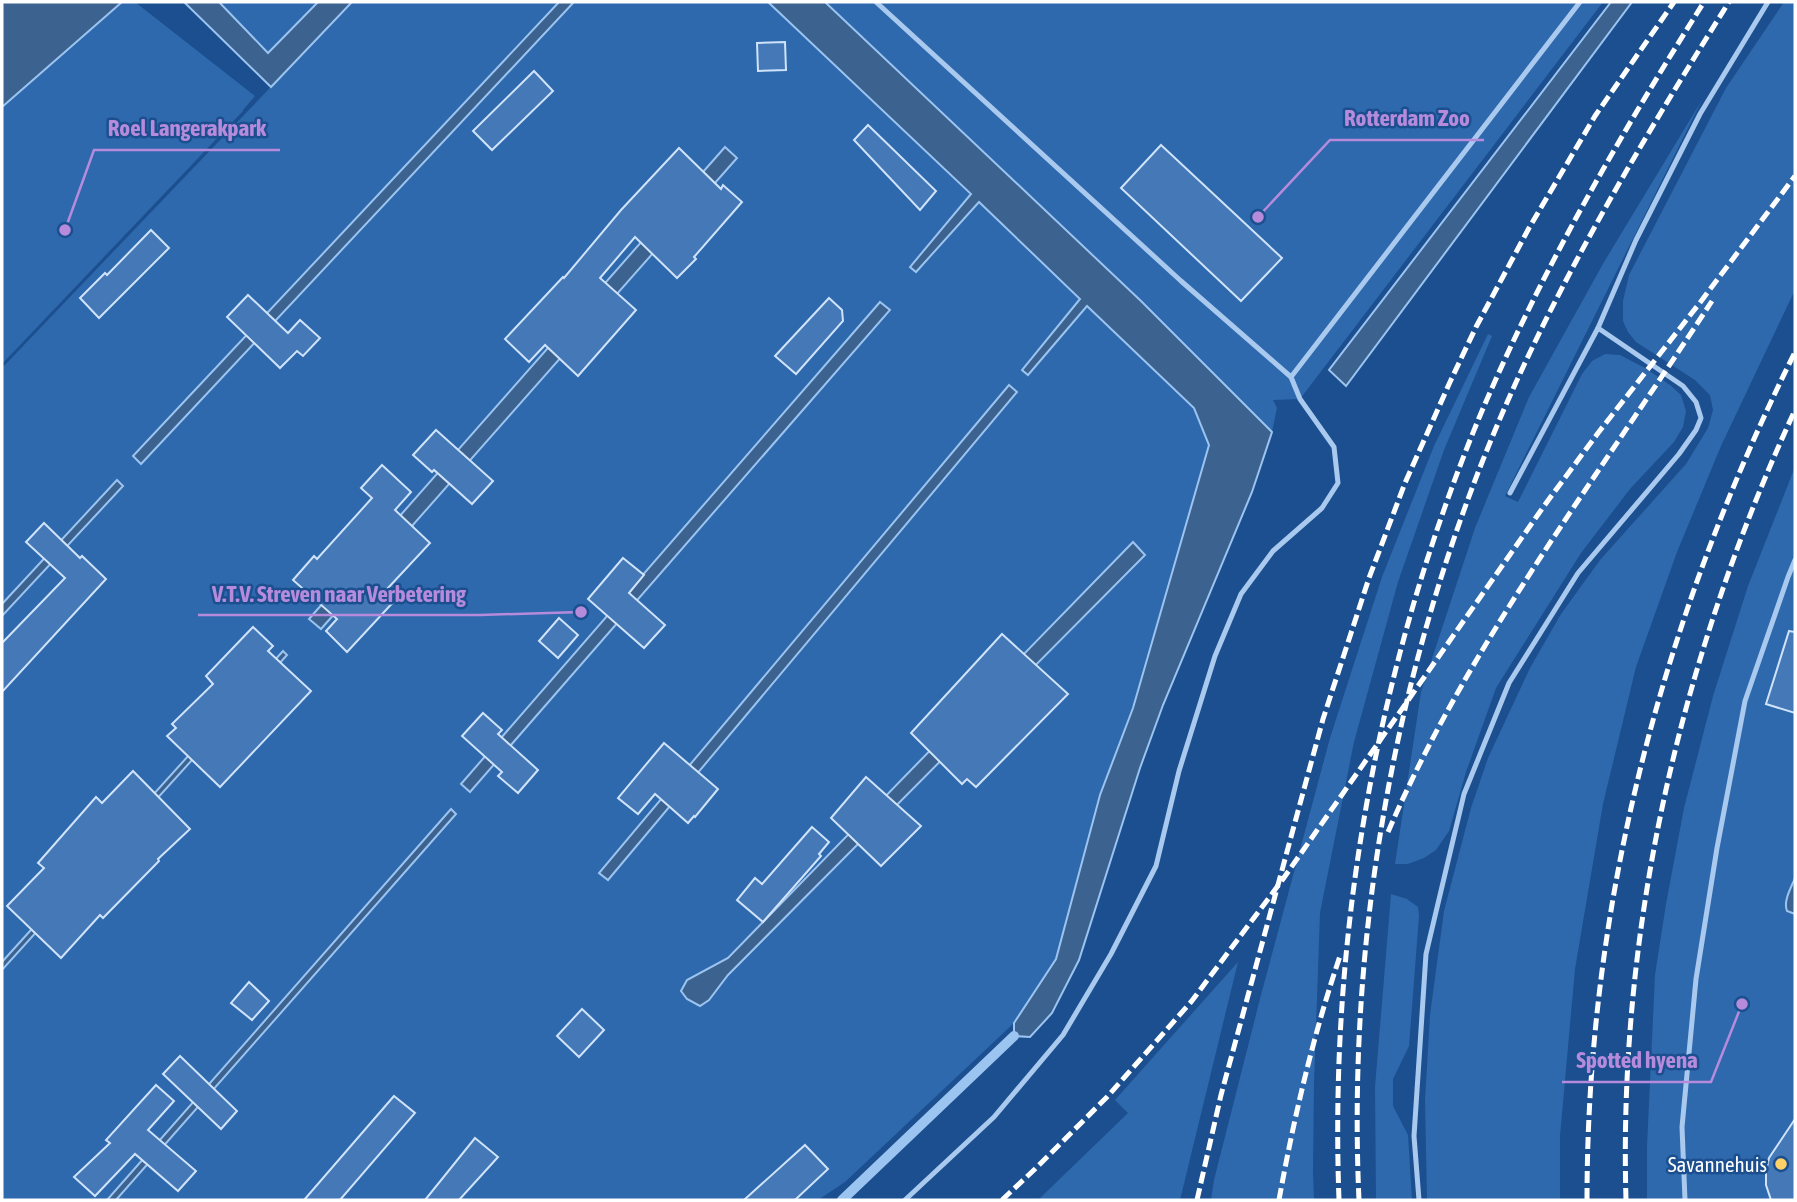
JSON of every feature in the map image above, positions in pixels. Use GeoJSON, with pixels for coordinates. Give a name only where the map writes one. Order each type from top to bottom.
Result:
{"type":"FeatureCollection","features":[{"type":"Feature","properties":{"kind":"lane"},"geometry":{"type":"LineString","coordinates":[[876,2],[1181,281],[1291,377],[1300,399],[1334,447],[1338,483],[1322,508],[1273,551],[1241,594],[1211,668],[1179,771],[1156,866],[1111,954],[1063,1035],[994,1117],[905,1200]]}},
{"type":"Feature","properties":{"kind":"lane"},"geometry":{"type":"LineString","coordinates":[[1291,377],[1580,2]]}},
{"type":"Feature","properties":{"kind":"lane"},"geometry":{"type":"LineString","coordinates":[[1510,493],[1598,328],[1636,240],[1700,114],[1768,2]]}},
{"type":"Feature","properties":{"kind":"lane"},"geometry":{"type":"LineString","coordinates":[[1419,1200],[1414,1136],[1426,954],[1464,794],[1508,683],[1578,573],[1679,454],[1701,418],[1696,402],[1683,386],[1598,328]]}},
{"type":"Feature","properties":{"kind":"lane"},"geometry":{"type":"LineString","coordinates":[[1685,1200],[1682,1127],[1696,979],[1717,848],[1745,701],[1795,560]]}},
{"type":"Feature","properties":{"kind":"shaded area"},"geometry":{"type":"Polygon","coordinates":[[[2,2],[135,2],[255,96],[2,364],[2,2]]]}},
{"type":"Feature","properties":{"kind":"shaded area"},"geometry":{"type":"Polygon","coordinates":[[[2,2],[122,2],[2,107],[2,2]]]}},
{"type":"Feature","properties":{"kind":"shaded area"},"geometry":{"type":"Polygon","coordinates":[[[184,2],[219,2],[268,53],[318,2],[352,2],[271,87],[184,2]]]}},
{"type":"Feature","properties":{"kind":"shaded area"},"geometry":{"type":"Polygon","coordinates":[[[219,2],[318,2],[268,53],[219,2]]]}},
{"type":"Feature","properties":{"kind":"shaded area"},"geometry":{"type":"Polygon","coordinates":[[[352,2],[768,2],[1194,408],[1209,445],[1133,708],[1100,795],[1056,959],[1014,1023],[845,1182],[818,1200],[2,1200],[2,368],[352,2]]]}},
{"type":"Feature","properties":{"kind":"shaded area"},"geometry":{"type":"Polygon","coordinates":[[[559,2],[574,2],[141,464],[133,456],[559,2]]]}},
{"type":"Feature","properties":{"kind":"shaded area"},"geometry":{"type":"Polygon","coordinates":[[[768,2],[825,2],[1141,301],[1272,432],[1252,492],[1163,705],[1140,768],[1079,960],[1052,1013],[1030,1037],[1014,1036],[1014,1023],[1056,959],[1100,795],[1133,708],[1209,445],[1194,408],[1087,306],[1028,375],[1022,370],[1080,299],[979,202],[916,272],[910,267],[971,194],[768,2]]]}},
{"type":"Feature","properties":{"kind":"shaded area"},"geometry":{"type":"Polygon","coordinates":[[[825,2],[1603,2],[1300,399],[1273,400],[1277,408],[1272,432],[1141,301],[825,2]]]}},
{"type":"Feature","properties":{"kind":"shaded area"},"geometry":{"type":"Polygon","coordinates":[[[1611,2],[1632,2],[1346,386],[1329,370],[1611,2]]]}},
{"type":"Feature","properties":{"kind":"shaded area"},"geometry":{"type":"Polygon","coordinates":[[[1784,2],[1795,2],[1795,290],[1721,446],[1677,552],[1636,667],[1603,804],[1575,969],[1560,1136],[1560,1200],[1427,1200],[1425,1100],[1430,1015],[1444,911],[1471,808],[1488,758],[1530,668],[1561,614],[1600,560],[1686,464],[1708,428],[1713,410],[1710,395],[1695,380],[1636,342],[1628,332],[1623,321],[1623,301],[1629,275],[1726,88],[1784,2]]]}},
{"type":"Feature","properties":{"kind":"shaded area"},"geometry":{"type":"Polygon","coordinates":[[[1702,100],[1505,496],[1518,502],[1582,374],[1592,361],[1605,354],[1620,355],[1645,368],[1681,395],[1686,411],[1683,427],[1674,442],[1630,489],[1581,553],[1496,688],[1466,772],[1449,831],[1436,850],[1424,858],[1408,864],[1395,864],[1421,692],[1475,528],[1529,397],[1604,262],[1702,100]]]}},
{"type":"Feature","properties":{"kind":"shaded area"},"geometry":{"type":"Polygon","coordinates":[[[725,147],[737,158],[321,629],[309,619],[725,147]]]}},
{"type":"Feature","properties":{"kind":"shaded area"},"geometry":{"type":"Polygon","coordinates":[[[880,302],[890,310],[470,792],[461,784],[880,302]]]}},
{"type":"Feature","properties":{"kind":"shaded area"},"geometry":{"type":"Polygon","coordinates":[[[1488,334],[1492,336],[1444,450],[1398,582],[1354,742],[1320,913],[1314,1082],[1314,1200],[1211,1200],[1261,995],[1330,738],[1382,577],[1434,446],[1488,334]]]}},
{"type":"Feature","properties":{"kind":"shaded area"},"geometry":{"type":"Polygon","coordinates":[[[1009,385],[1017,392],[608,880],[599,873],[1009,385]]]}},
{"type":"Feature","properties":{"kind":"shaded area"},"geometry":{"type":"Polygon","coordinates":[[[1795,467],[1795,1200],[1647,1200],[1655,975],[1684,808],[1713,696],[1748,586],[1795,467]]]}},
{"type":"Feature","properties":{"kind":"shaded area"},"geometry":{"type":"Polygon","coordinates":[[[117,480],[123,486],[2,616],[2,604],[117,480]]]}},
{"type":"Feature","properties":{"kind":"shaded area"},"geometry":{"type":"Polygon","coordinates":[[[1133,542],[1145,555],[728,975],[709,1000],[700,1006],[687,999],[681,991],[687,980],[728,958],[1133,542]]]}},
{"type":"Feature","properties":{"kind":"shaded area"},"geometry":{"type":"Polygon","coordinates":[[[283,651],[287,655],[2,970],[2,962],[283,651]]]}},
{"type":"Feature","properties":{"kind":"shaded area"},"geometry":{"type":"Polygon","coordinates":[[[451,809],[456,814],[116,1200],[107,1200],[451,809]]]}},
{"type":"Feature","properties":{"kind":"shaded area"},"geometry":{"type":"Polygon","coordinates":[[[1795,878],[1795,914],[1787,911],[1786,903],[1795,878]]]}},
{"type":"Feature","properties":{"kind":"shaded area"},"geometry":{"type":"Polygon","coordinates":[[[1391,894],[1407,899],[1418,907],[1419,916],[1409,1046],[1393,1079],[1393,1106],[1408,1135],[1412,1200],[1376,1200],[1375,1087],[1391,894]]]}},
{"type":"Feature","properties":{"kind":"shaded area"},"geometry":{"type":"Polygon","coordinates":[[[1238,962],[1180,1200],[1038,1200],[1128,1113],[1115,1100],[1238,962]]]}},
{"type":"Feature","properties":{"kind":"building"},"geometry":{"type":"Polygon","coordinates":[[[785,42],[786,70],[758,71],[757,43],[785,42]]]}},
{"type":"Feature","properties":{"kind":"building"},"geometry":{"type":"Polygon","coordinates":[[[534,71],[553,91],[492,150],[473,131],[534,71]]]}},
{"type":"Feature","properties":{"kind":"building"},"geometry":{"type":"Polygon","coordinates":[[[868,125],[936,191],[920,210],[854,140],[868,125]]]}},
{"type":"Feature","properties":{"kind":"building"},"geometry":{"type":"Polygon","coordinates":[[[1161,145],[1282,258],[1241,301],[1121,188],[1161,145]]]}},
{"type":"Feature","properties":{"kind":"building"},"geometry":{"type":"Polygon","coordinates":[[[679,148],[721,189],[723,185],[742,202],[677,278],[635,237],[600,278],[636,310],[578,376],[545,345],[529,362],[505,339],[564,278],[621,210],[679,148]]]}},
{"type":"Feature","properties":{"kind":"building"},"geometry":{"type":"Polygon","coordinates":[[[151,230],[169,248],[99,318],[80,298],[151,230]]]}},
{"type":"Feature","properties":{"kind":"building"},"geometry":{"type":"Polygon","coordinates":[[[248,295],[288,333],[300,320],[320,338],[303,356],[297,351],[280,368],[227,317],[248,295]]]}},
{"type":"Feature","properties":{"kind":"building"},"geometry":{"type":"Polygon","coordinates":[[[829,298],[842,310],[843,321],[796,374],[775,356],[829,298]]]}},
{"type":"Feature","properties":{"kind":"building"},"geometry":{"type":"Polygon","coordinates":[[[436,430],[493,481],[472,504],[413,455],[436,430]]]}},
{"type":"Feature","properties":{"kind":"building"},"geometry":{"type":"Polygon","coordinates":[[[382,465],[411,492],[395,510],[430,543],[388,588],[398,597],[347,652],[326,631],[337,619],[293,580],[314,556],[317,559],[372,498],[361,488],[382,465]]]}},
{"type":"Feature","properties":{"kind":"building"},"geometry":{"type":"Polygon","coordinates":[[[44,523],[106,579],[2,692],[2,643],[65,578],[26,542],[44,523]]]}},
{"type":"Feature","properties":{"kind":"building"},"geometry":{"type":"Polygon","coordinates":[[[623,558],[644,575],[629,593],[665,625],[644,648],[588,599],[623,558]]]}},
{"type":"Feature","properties":{"kind":"building"},"geometry":{"type":"Polygon","coordinates":[[[559,618],[578,635],[558,658],[539,641],[559,618]]]}},
{"type":"Feature","properties":{"kind":"building"},"geometry":{"type":"Polygon","coordinates":[[[253,627],[273,646],[268,651],[311,691],[220,787],[167,736],[176,728],[172,724],[213,684],[206,676],[253,627]]]}},
{"type":"Feature","properties":{"kind":"building"},"geometry":{"type":"Polygon","coordinates":[[[1789,631],[1795,632],[1795,713],[1766,704],[1789,631]]]}},
{"type":"Feature","properties":{"kind":"building"},"geometry":{"type":"Polygon","coordinates":[[[1002,634],[1068,694],[976,787],[967,779],[962,784],[911,733],[1002,634]]]}},
{"type":"Feature","properties":{"kind":"building"},"geometry":{"type":"Polygon","coordinates":[[[483,713],[502,730],[498,734],[538,770],[518,793],[498,776],[502,772],[462,736],[483,713]]]}},
{"type":"Feature","properties":{"kind":"building"},"geometry":{"type":"Polygon","coordinates":[[[664,743],[718,789],[688,823],[655,794],[638,814],[618,798],[664,743]]]}},
{"type":"Feature","properties":{"kind":"building"},"geometry":{"type":"Polygon","coordinates":[[[133,771],[190,829],[103,918],[100,915],[61,958],[7,906],[44,868],[38,863],[96,797],[102,803],[133,771]]]}},
{"type":"Feature","properties":{"kind":"building"},"geometry":{"type":"Polygon","coordinates":[[[866,777],[921,826],[881,866],[831,818],[866,777]]]}},
{"type":"Feature","properties":{"kind":"building"},"geometry":{"type":"Polygon","coordinates":[[[812,827],[829,842],[819,854],[821,856],[763,922],[737,900],[755,878],[762,884],[812,827]]]}},
{"type":"Feature","properties":{"kind":"building"},"geometry":{"type":"Polygon","coordinates":[[[249,982],[269,1001],[252,1020],[231,1003],[249,982]]]}},
{"type":"Feature","properties":{"kind":"building"},"geometry":{"type":"Polygon","coordinates":[[[582,1009],[604,1030],[579,1057],[557,1036],[582,1009]]]}},
{"type":"Feature","properties":{"kind":"building"},"geometry":{"type":"Polygon","coordinates":[[[180,1056],[237,1111],[221,1129],[163,1074],[180,1056]]]}},
{"type":"Feature","properties":{"kind":"building"},"geometry":{"type":"Polygon","coordinates":[[[156,1085],[174,1101],[148,1130],[196,1171],[178,1191],[135,1154],[95,1196],[74,1177],[110,1143],[106,1140],[156,1085]]]}},
{"type":"Feature","properties":{"kind":"building"},"geometry":{"type":"Polygon","coordinates":[[[394,1096],[415,1113],[340,1200],[304,1200],[394,1096]]]}},
{"type":"Feature","properties":{"kind":"building","name":"Savannehuis"},"geometry":{"type":"Polygon","coordinates":[[[1795,1119],[1795,1200],[1771,1200],[1766,1185],[1769,1158],[1795,1119]]]}},
{"type":"Feature","properties":{"kind":"building"},"geometry":{"type":"Polygon","coordinates":[[[475,1138],[498,1157],[459,1200],[425,1200],[475,1138]]]}},
{"type":"Feature","properties":{"kind":"building"},"geometry":{"type":"Polygon","coordinates":[[[805,1145],[828,1169],[795,1200],[744,1200],[805,1145]]]}},
{"type":"Feature","properties":{"kind":"waterway"},"geometry":{"type":"LineString","coordinates":[[842,1200],[1014,1036]]}},
{"type":"Feature","properties":{"kind":"railway"},"geometry":{"type":"LineString","coordinates":[[1197,1200],[1221,1095],[1323,719],[1369,578],[1405,483],[1476,327],[1529,228],[1595,116],[1674,2]]}},
{"type":"Feature","properties":{"kind":"railway"},"geometry":{"type":"LineString","coordinates":[[1339,1200],[1338,1100],[1342,1000],[1352,901],[1367,802],[1387,704],[1413,607],[1443,512],[1479,418],[1528,311],[1612,154],[1704,2]]}},
{"type":"Feature","properties":{"kind":"railway"},"geometry":{"type":"LineString","coordinates":[[1359,1200],[1357,1093],[1362,986],[1374,879],[1391,773],[1415,668],[1445,564],[1482,463],[1547,318],[1621,180],[1729,2]]}},
{"type":"Feature","properties":{"kind":"railway"},"geometry":{"type":"LineString","coordinates":[[1002,1200],[1107,1097],[1191,1002],[1283,879],[1544,506],[1795,176]]}},
{"type":"Feature","properties":{"kind":"railway"},"geometry":{"type":"LineString","coordinates":[[1388,832],[1433,738],[1484,648],[1539,560],[1712,301]]}},
{"type":"Feature","properties":{"kind":"railway"},"geometry":{"type":"LineString","coordinates":[[1587,1200],[1591,1089],[1601,979],[1618,871],[1642,764],[1671,658],[1707,555],[1748,452],[1795,352]]}},
{"type":"Feature","properties":{"kind":"railway"},"geometry":{"type":"LineString","coordinates":[[1626,1200],[1626,1098],[1633,996],[1646,895],[1665,795],[1689,696],[1719,599],[1755,503],[1795,410]]}},
{"type":"Feature","properties":{"kind":"railway"},"geometry":{"type":"LineString","coordinates":[[1279,1200],[1305,1077],[1340,956]]}},
{"type":"Feature","properties":{"kind":"place","name":"Rotterdam Zoo"},"geometry":{"type":"Point","coordinates":[1258,217]}},
{"type":"Feature","properties":{"kind":"place","name":"Roel Langerakpark"},"geometry":{"type":"Point","coordinates":[65,230]}},
{"type":"Feature","properties":{"kind":"place","name":"V.T.V. Streven naar Verbetering"},"geometry":{"type":"Point","coordinates":[581,612]}},
{"type":"Feature","properties":{"kind":"place","name":"Spotted hyena"},"geometry":{"type":"Point","coordinates":[1742,1004]}},
{"type":"Feature","properties":{"kind":"place","name":"Savannehuis"},"geometry":{"type":"Point","coordinates":[1781,1164]}}]}
